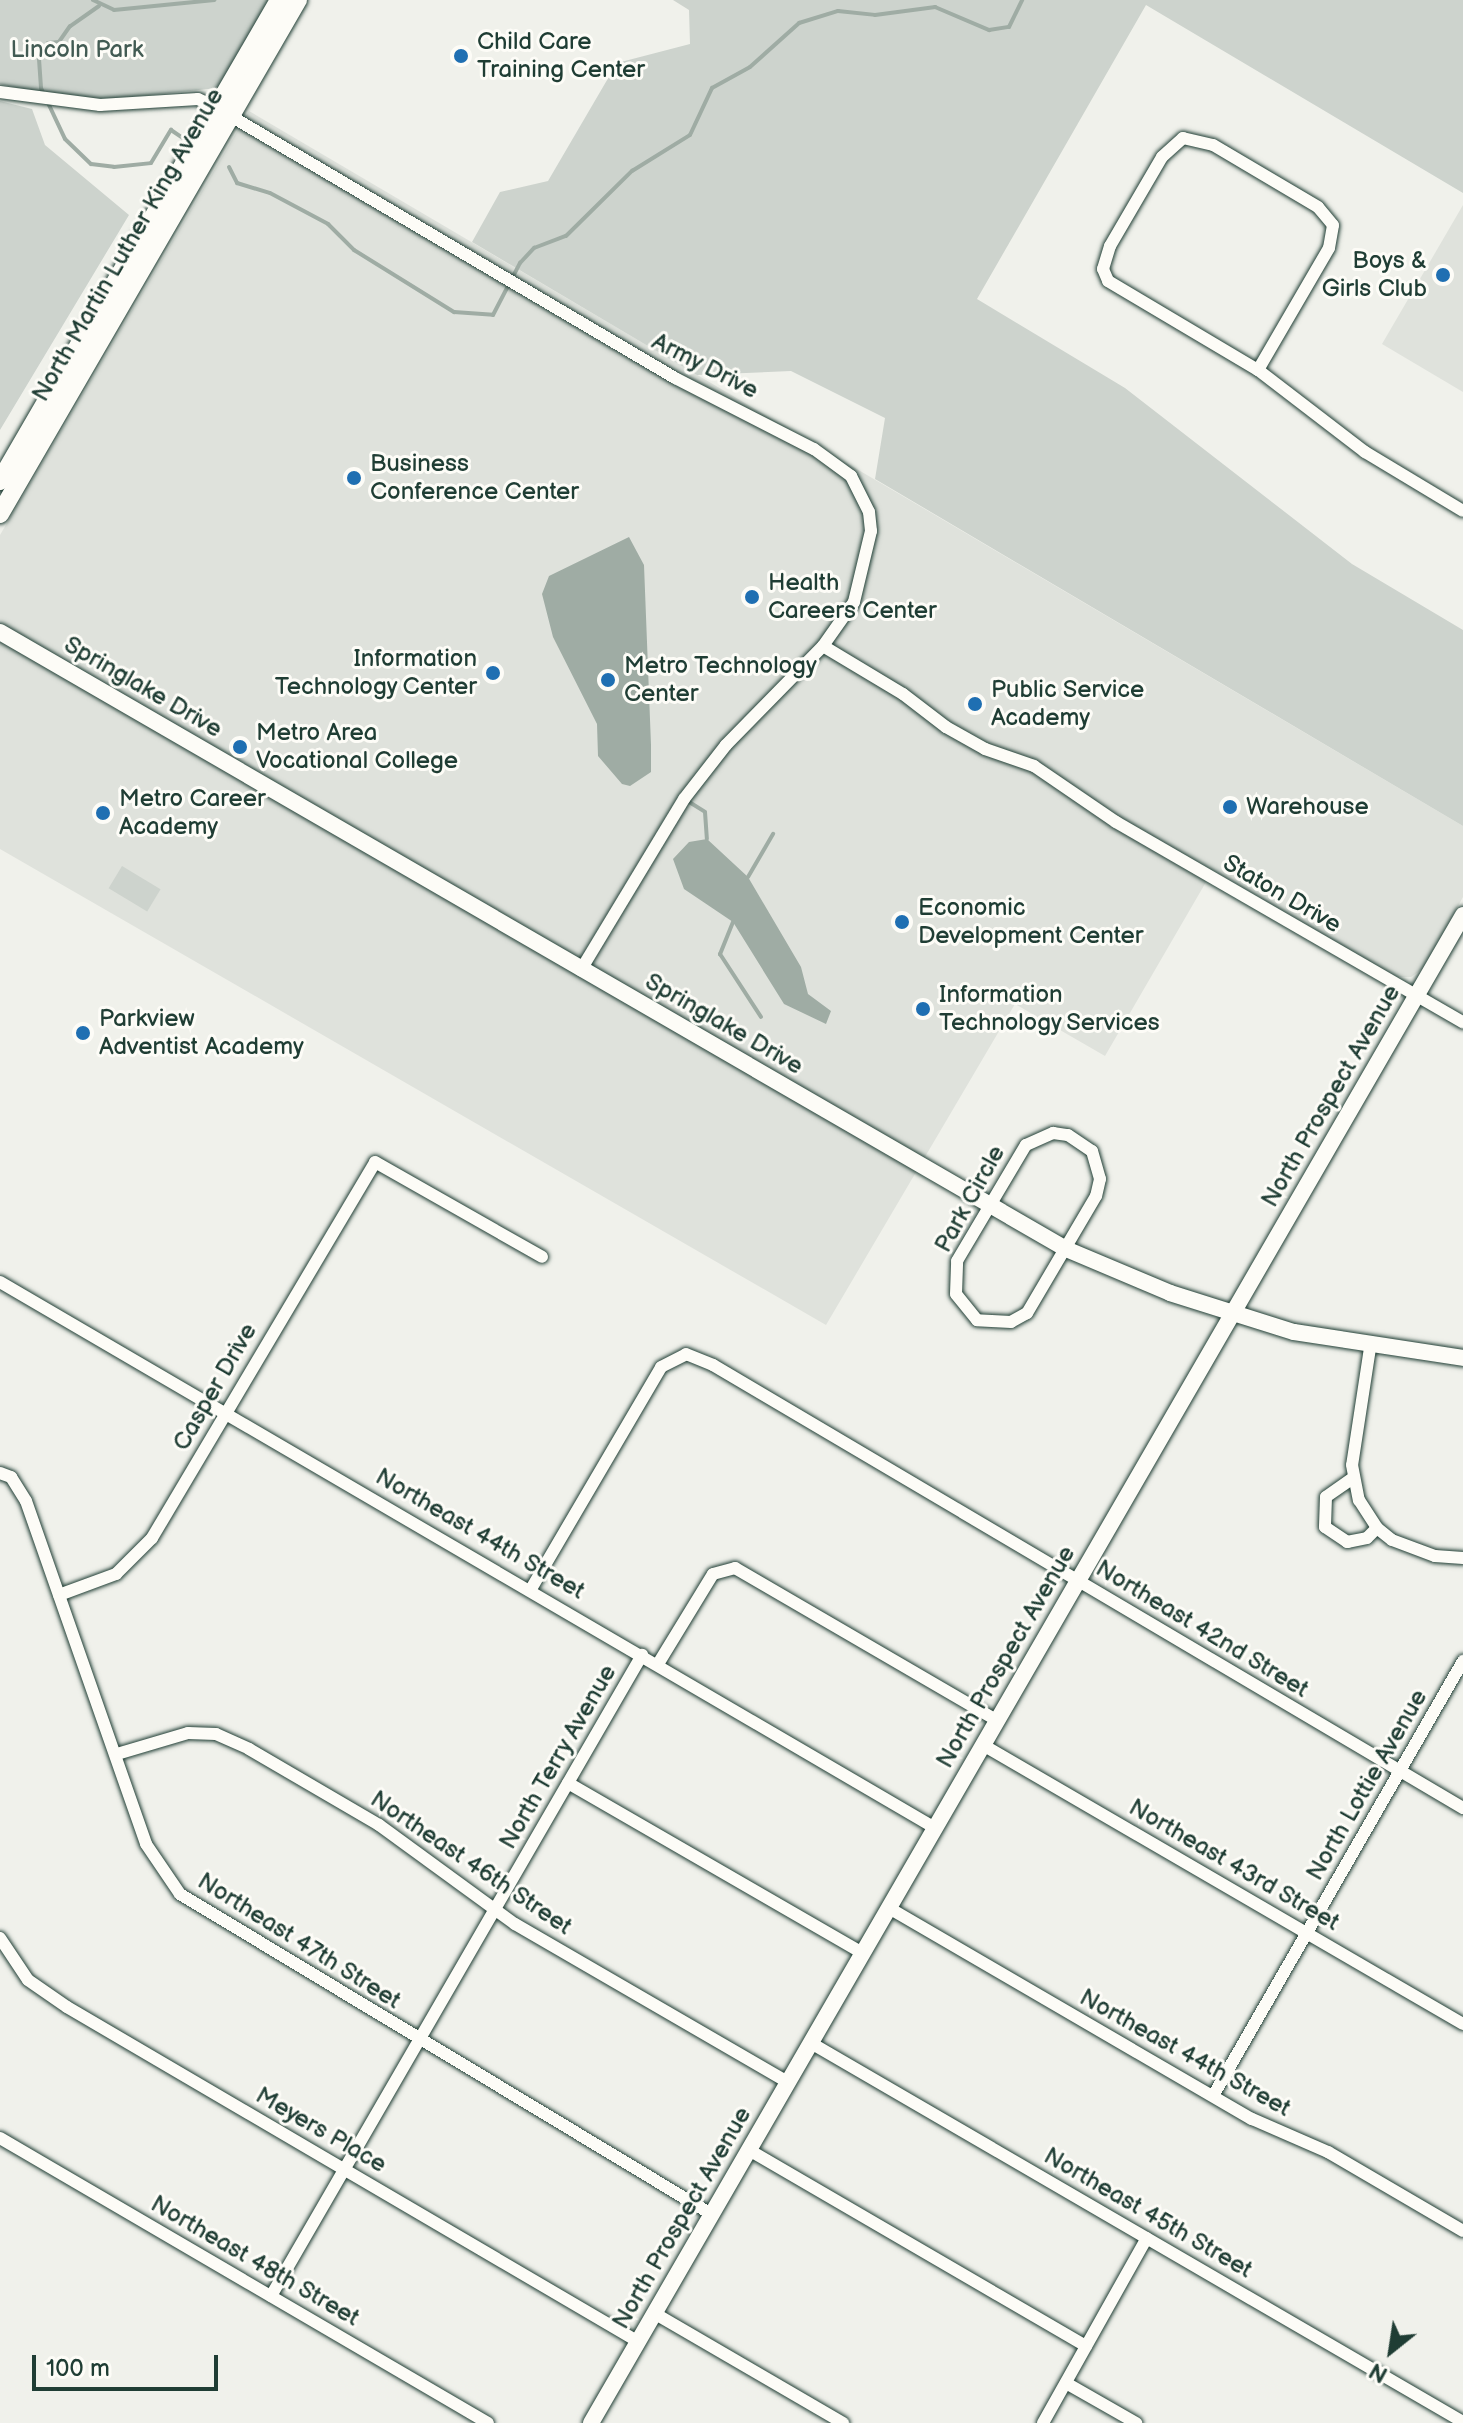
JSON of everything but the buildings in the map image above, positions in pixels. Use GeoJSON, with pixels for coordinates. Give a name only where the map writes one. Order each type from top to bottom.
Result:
{"type":"FeatureCollection","features":[{"type":"Feature","properties":{"kind":"main road","name":"North Martin Luther King Avenue"},"geometry":{"type":"LineString","coordinates":[[0,514],[224,112],[279,0]]}},
{"type":"Feature","properties":{"kind":"main road","name":"North Martin Luther King Avenue"},"geometry":{"type":"LineString","coordinates":[[0,481],[224,112],[298,0]]}},
{"type":"Feature","properties":{"kind":"street","name":"Army Drive"},"geometry":{"type":"LineString","coordinates":[[0,92],[58,102],[198,99],[675,378],[836,463],[862,494],[871,531],[854,602],[823,646],[726,745],[684,799],[581,970]]}},
{"type":"Feature","properties":{"kind":"street"},"geometry":{"type":"LineString","coordinates":[[1258,370],[1329,248],[1333,225],[1318,207],[1213,145],[1183,138],[1169,147],[1154,170],[1110,246],[1104,273],[1120,291],[1258,370],[1365,452],[1463,511]]}},
{"type":"Feature","properties":{"kind":"street","name":"Springlake Drive"},"geometry":{"type":"LineString","coordinates":[[0,632],[1066,1249],[1233,1315],[1370,1348],[1463,1358]]}},
{"type":"Feature","properties":{"kind":"street","name":"Staton Drive"},"geometry":{"type":"LineString","coordinates":[[823,646],[903,694],[946,727],[985,749],[1034,766],[1084,796],[1116,822],[1463,1022]]}},
{"type":"Feature","properties":{"kind":"street","name":"North Prospect Avenue"},"geometry":{"type":"LineString","coordinates":[[591,2423],[1463,915]]}},
{"type":"Feature","properties":{"kind":"street","name":"Park Circle"},"geometry":{"type":"LineString","coordinates":[[1053,1133],[1082,1142],[1092,1151],[1100,1179],[1066,1249],[1027,1313],[1003,1324],[977,1320],[963,1309],[954,1279],[957,1261],[1016,1159],[1038,1136],[1053,1133]]}},
{"type":"Feature","properties":{"kind":"street","name":"Casper Drive"},"geometry":{"type":"LineString","coordinates":[[59,1595],[129,1565],[152,1538],[375,1162],[542,1257]]}},
{"type":"Feature","properties":{"kind":"street","name":"Northeast 44th Street"},"geometry":{"type":"LineString","coordinates":[[0,1282],[531,1589],[935,1828]]}},
{"type":"Feature","properties":{"kind":"street"},"geometry":{"type":"LineString","coordinates":[[1370,1348],[1353,1478],[1377,1528],[1410,1550],[1463,1558]]}},
{"type":"Feature","properties":{"kind":"street","name":"Northeast 42nd Street"},"geometry":{"type":"LineString","coordinates":[[531,1589],[668,1360],[686,1354],[713,1365],[1463,1808]]}},
{"type":"Feature","properties":{"kind":"street","name":"Northeast 47th Street"},"geometry":{"type":"LineString","coordinates":[[0,1473],[11,1477],[26,1501],[146,1844],[180,1894],[419,2041],[711,2214]]}},
{"type":"Feature","properties":{"kind":"street"},"geometry":{"type":"LineString","coordinates":[[1353,1478],[1326,1497],[1325,1527],[1347,1542],[1367,1538],[1377,1528]]}},
{"type":"Feature","properties":{"kind":"street"},"geometry":{"type":"LineString","coordinates":[[658,1664],[713,1574],[735,1568],[998,1721]]}},
{"type":"Feature","properties":{"kind":"street","name":"North Terry Avenue"},"geometry":{"type":"LineString","coordinates":[[271,2296],[642,1655]]}},
{"type":"Feature","properties":{"kind":"street","name":"North Lottie Avenue"},"geometry":{"type":"LineString","coordinates":[[1213,2096],[1463,1661]]}},
{"type":"Feature","properties":{"kind":"street","name":"Northeast 46th Street"},"geometry":{"type":"LineString","coordinates":[[117,1754],[188,1733],[216,1734],[379,1825],[495,1909],[788,2082]]}},
{"type":"Feature","properties":{"kind":"street","name":"Northeast 43rd Street"},"geometry":{"type":"LineString","coordinates":[[983,1745],[1463,2024]]}},
{"type":"Feature","properties":{"kind":"street"},"geometry":{"type":"LineString","coordinates":[[568,1783],[863,1953]]}},
{"type":"Feature","properties":{"kind":"street","name":"Northeast 44th Street"},"geometry":{"type":"LineString","coordinates":[[889,1908],[1213,2096],[1328,2152],[1463,2231]]}},
{"type":"Feature","properties":{"kind":"street","name":"Meyers Place"},"geometry":{"type":"LineString","coordinates":[[0,1938],[28,1980],[67,2007],[637,2341]]}},
{"type":"Feature","properties":{"kind":"street","name":"Northeast 45th Street"},"geometry":{"type":"LineString","coordinates":[[811,2043],[1463,2422]]}},
{"type":"Feature","properties":{"kind":"street","name":"Northeast 48th Street"},"geometry":{"type":"LineString","coordinates":[[0,2138],[488,2423]]}},
{"type":"Feature","properties":{"kind":"street"},"geometry":{"type":"LineString","coordinates":[[749,2150],[1086,2346]]}},
{"type":"Feature","properties":{"kind":"street"},"geometry":{"type":"LineString","coordinates":[[1043,2423],[1147,2238]]}},
{"type":"Feature","properties":{"kind":"street"},"geometry":{"type":"LineString","coordinates":[[654,2313],[843,2423]]}},
{"type":"Feature","properties":{"kind":"street"},"geometry":{"type":"LineString","coordinates":[[1066,2383],[1136,2423]]}},
{"type":"Feature","properties":{"kind":"shaded area","name":"Metro Technology Center"},"geometry":{"type":"Polygon","coordinates":[[[249,111],[1463,826],[1463,897],[1424,968],[1411,977],[1396,977],[1213,870],[1105,1056],[1015,1004],[826,1325],[0,849],[0,535],[249,111]]]}},
{"type":"Feature","properties":{"kind":"shaded area","name":"Boys & Girls Club"},"geometry":{"type":"Polygon","coordinates":[[[1463,205],[1463,392],[1382,344],[1463,205]]]}},
{"type":"Feature","properties":{"kind":"shaded area"},"geometry":{"type":"Polygon","coordinates":[[[629,537],[644,565],[651,745],[651,772],[630,786],[622,784],[598,756],[597,724],[553,637],[542,594],[549,576],[629,537]]]}},
{"type":"Feature","properties":{"kind":"shaded area"},"geometry":{"type":"Polygon","coordinates":[[[707,839],[748,877],[801,967],[808,994],[831,1011],[826,1024],[784,1004],[733,922],[684,889],[673,859],[689,842],[707,839]]]}},
{"type":"Feature","properties":{"kind":"green space","name":"Lincoln Park"},"geometry":{"type":"Polygon","coordinates":[[[0,0],[269,0],[218,88],[81,102],[0,84],[0,0]]]}},
{"type":"Feature","properties":{"kind":"green space"},"geometry":{"type":"Polygon","coordinates":[[[673,0],[1463,0],[1463,193],[1146,5],[977,299],[1125,388],[1352,564],[1463,630],[1463,826],[875,479],[885,418],[791,371],[697,375],[472,242],[500,192],[548,181],[617,63],[690,44],[689,10],[673,0]]]}},
{"type":"Feature","properties":{"kind":"green space"},"geometry":{"type":"Polygon","coordinates":[[[0,101],[32,109],[45,145],[129,215],[0,430],[0,101]]]}},
{"type":"Feature","properties":{"kind":"green space"},"geometry":{"type":"Polygon","coordinates":[[[122,866],[161,889],[147,911],[109,888],[122,866]]]}},
{"type":"Feature","properties":{"kind":"waterway"},"geometry":{"type":"LineString","coordinates":[[93,0],[114,10],[215,0]]}},
{"type":"Feature","properties":{"kind":"waterway"},"geometry":{"type":"LineString","coordinates":[[229,167],[237,183],[270,193],[328,224],[354,250],[454,312],[493,315],[520,263],[534,248],[566,236],[632,171],[690,135],[712,88],[750,67],[799,23],[838,11],[875,15],[935,7],[989,30],[1009,27],[1022,0]]}},
{"type":"Feature","properties":{"kind":"waterway"},"geometry":{"type":"LineString","coordinates":[[99,6],[70,26],[59,42],[48,43],[39,59],[41,88],[65,139],[91,164],[114,167],[151,163],[171,130],[183,138]]}},
{"type":"Feature","properties":{"kind":"waterway"},"geometry":{"type":"LineString","coordinates":[[686,800],[705,812],[707,839]]}},
{"type":"Feature","properties":{"kind":"waterway"},"geometry":{"type":"LineString","coordinates":[[748,877],[773,834]]}},
{"type":"Feature","properties":{"kind":"waterway"},"geometry":{"type":"LineString","coordinates":[[733,922],[720,954],[761,1017]]}},
{"type":"Feature","properties":{"kind":"place","name":"Child Care Training Center"},"geometry":{"type":"Point","coordinates":[461,56]}},
{"type":"Feature","properties":{"kind":"place","name":"Boys & Girls Club"},"geometry":{"type":"Point","coordinates":[1443,275]}},
{"type":"Feature","properties":{"kind":"place","name":"Business Conference Center"},"geometry":{"type":"Point","coordinates":[354,478]}},
{"type":"Feature","properties":{"kind":"place","name":"Health Careers Center"},"geometry":{"type":"Point","coordinates":[752,597]}},
{"type":"Feature","properties":{"kind":"place","name":"Information Technology Center"},"geometry":{"type":"Point","coordinates":[493,673]}},
{"type":"Feature","properties":{"kind":"place","name":"Metro Technology Center"},"geometry":{"type":"Point","coordinates":[608,680]}},
{"type":"Feature","properties":{"kind":"place","name":"Public Service Academy"},"geometry":{"type":"Point","coordinates":[975,704]}},
{"type":"Feature","properties":{"kind":"place","name":"Metro Area Vocational College"},"geometry":{"type":"Point","coordinates":[240,747]}},
{"type":"Feature","properties":{"kind":"place","name":"Warehouse"},"geometry":{"type":"Point","coordinates":[1230,807]}},
{"type":"Feature","properties":{"kind":"place","name":"Metro Career Academy"},"geometry":{"type":"Point","coordinates":[103,813]}},
{"type":"Feature","properties":{"kind":"place","name":"Economic Development Center"},"geometry":{"type":"Point","coordinates":[902,922]}},
{"type":"Feature","properties":{"kind":"place","name":"Information Technology Services"},"geometry":{"type":"Point","coordinates":[923,1009]}},
{"type":"Feature","properties":{"kind":"place","name":"Parkview Adventist Academy"},"geometry":{"type":"Point","coordinates":[83,1033]}}]}
